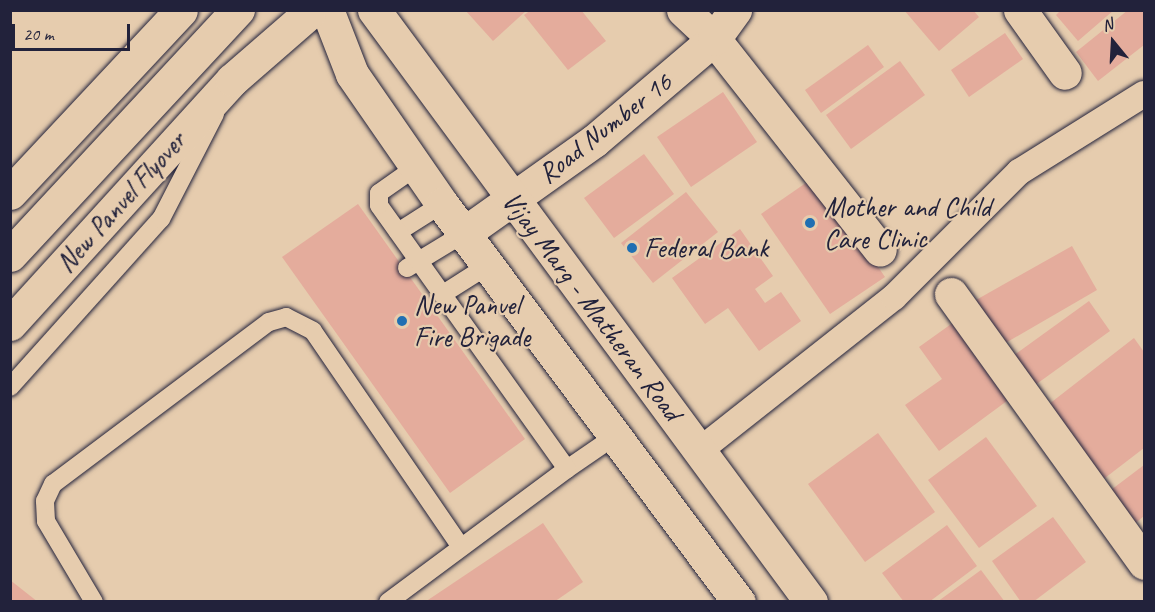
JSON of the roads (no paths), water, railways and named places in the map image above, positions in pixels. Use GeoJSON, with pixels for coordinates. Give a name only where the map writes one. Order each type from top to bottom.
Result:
{"type":"FeatureCollection","features":[{"type":"Feature","properties":{"kind":"main road"},"geometry":{"type":"LineString","coordinates":[[10,194],[181,10]]}},
{"type":"Feature","properties":{"kind":"main road","name":"New Panvel Flyover"},"geometry":{"type":"LineString","coordinates":[[10,255],[237,10]]}},
{"type":"Feature","properties":{"kind":"main road","name":"Vijay Marg - Matheran Road"},"geometry":{"type":"LineString","coordinates":[[374,10],[810,602]]}},
{"type":"Feature","properties":{"kind":"main road"},"geometry":{"type":"LineString","coordinates":[[683,10],[714,39],[880,250]]}},
{"type":"Feature","properties":{"kind":"main road","name":"Road Number 16"},"geometry":{"type":"LineString","coordinates":[[463,234],[594,141],[714,39],[735,10]]}},
{"type":"Feature","properties":{"kind":"main road"},"geometry":{"type":"LineString","coordinates":[[1020,10],[1065,73]]}},
{"type":"Feature","properties":{"kind":"main road","name":"New Panvel Flyover"},"geometry":{"type":"LineString","coordinates":[[10,324],[232,80],[316,12]]}},
{"type":"Feature","properties":{"kind":"main road","name":"Vijay Marg - Matheran Road"},"geometry":{"type":"LineString","coordinates":[[316,12],[352,74],[463,234],[739,602]]}},
{"type":"Feature","properties":{"kind":"main road"},"geometry":{"type":"LineString","coordinates":[[951,294],[1144,563]]}},
{"type":"Feature","properties":{"kind":"street"},"geometry":{"type":"LineString","coordinates":[[699,451],[894,297],[1019,172],[1144,94]]}},
{"type":"Feature","properties":{"kind":"lane"},"geometry":{"type":"LineString","coordinates":[[10,387],[161,219],[232,80]]}},
{"type":"Feature","properties":{"kind":"lane"},"geometry":{"type":"LineString","coordinates":[[416,167],[379,193],[379,205],[398,232],[413,264],[443,294],[567,469]]}},
{"type":"Feature","properties":{"kind":"lane"},"geometry":{"type":"LineString","coordinates":[[398,232],[442,204]]}},
{"type":"Feature","properties":{"kind":"lane"},"geometry":{"type":"LineString","coordinates":[[413,264],[463,234]]}},
{"type":"Feature","properties":{"kind":"lane"},"geometry":{"type":"LineString","coordinates":[[443,294],[488,266]]}},
{"type":"Feature","properties":{"kind":"lane"},"geometry":{"type":"LineString","coordinates":[[94,602],[46,521],[45,501],[53,484],[269,322],[286,317],[318,327],[461,547]]}},
{"type":"Feature","properties":{"kind":"lane"},"geometry":{"type":"LineString","coordinates":[[388,602],[615,436]]}},
{"type":"Feature","properties":{"kind":"place","name":"Mother and Child Care Clinic"},"geometry":{"type":"Point","coordinates":[810,223]}},
{"type":"Feature","properties":{"kind":"place","name":"Federal Bank"},"geometry":{"type":"Point","coordinates":[632,248]}},
{"type":"Feature","properties":{"kind":"place","name":"New Panvel Fire Brigade"},"geometry":{"type":"Point","coordinates":[402,321]}}]}
